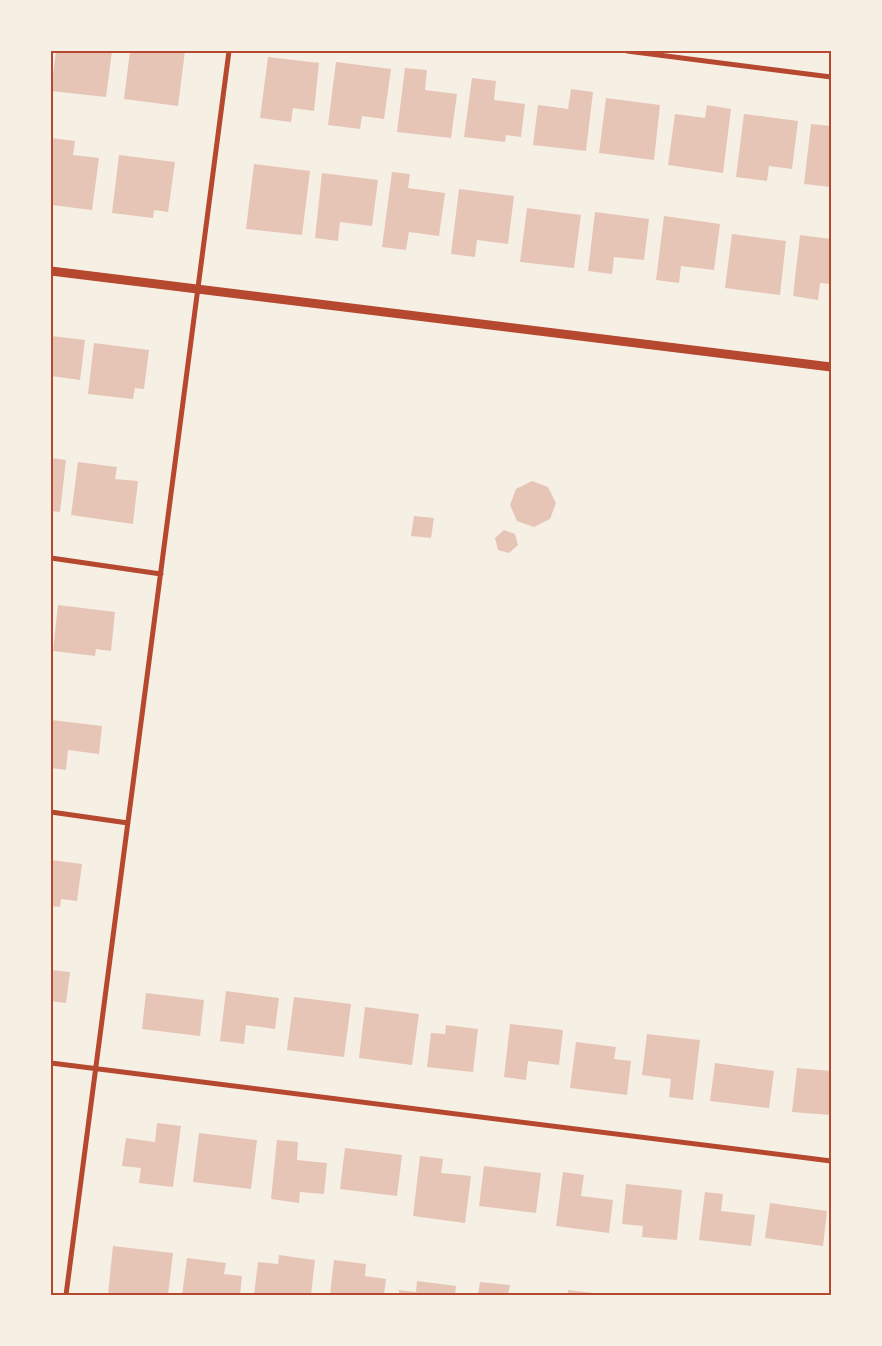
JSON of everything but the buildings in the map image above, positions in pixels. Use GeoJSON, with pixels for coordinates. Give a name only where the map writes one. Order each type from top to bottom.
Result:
{"type":"FeatureCollection","features":[{"type":"Feature","properties":{"kind":"street"},"geometry":{"type":"LineString","coordinates":[[66,1295],[229,51]]}},
{"type":"Feature","properties":{"kind":"street"},"geometry":{"type":"LineString","coordinates":[[627,51],[831,77]]}},
{"type":"Feature","properties":{"kind":"street"},"geometry":{"type":"LineString","coordinates":[[51,271],[831,367]]}},
{"type":"Feature","properties":{"kind":"street"},"geometry":{"type":"LineString","coordinates":[[51,558],[160,574]]}},
{"type":"Feature","properties":{"kind":"street"},"geometry":{"type":"LineString","coordinates":[[51,812],[128,823]]}},
{"type":"Feature","properties":{"kind":"street"},"geometry":{"type":"LineString","coordinates":[[51,1063],[831,1161]]}}]}
